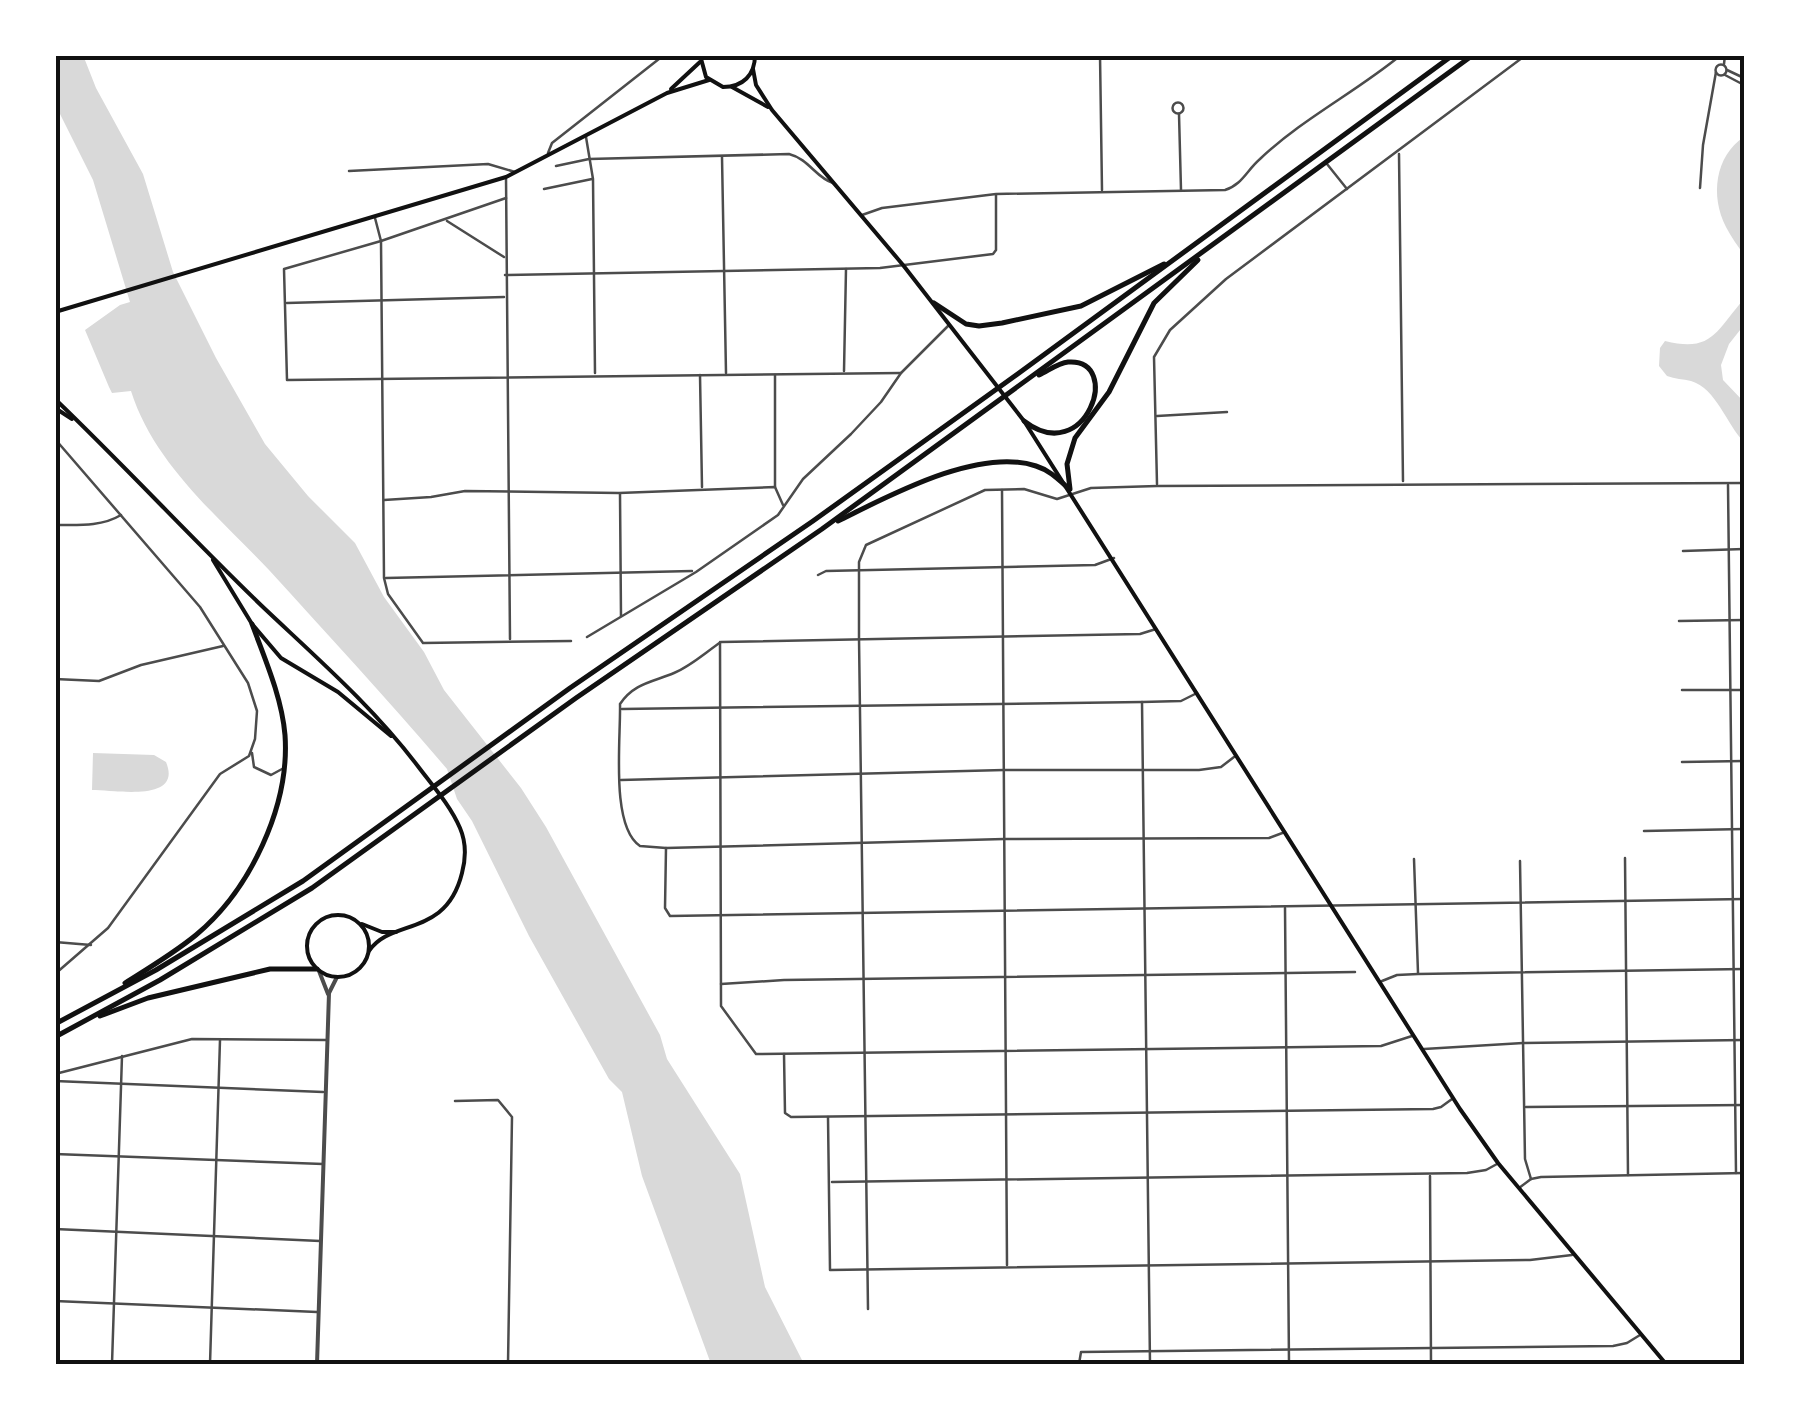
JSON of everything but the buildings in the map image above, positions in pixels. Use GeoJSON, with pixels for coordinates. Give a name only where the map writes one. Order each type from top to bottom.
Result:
{"type":"FeatureCollection","features":[{"type":"Feature","properties":{"kind":"highway"},"geometry":{"type":"LineString","coordinates":[[55,1024],[156,970],[303,881],[828,510],[1453,55]]}},
{"type":"Feature","properties":{"kind":"highway"},"geometry":{"type":"LineString","coordinates":[[55,1037],[160,980],[312,888],[520,738],[822,530],[1473,55]]}},
{"type":"Feature","properties":{"kind":"highway"},"geometry":{"type":"LineString","coordinates":[[1072,492],[1067,464],[1075,438],[1109,392],[1154,303],[1210,247]]}},
{"type":"Feature","properties":{"kind":"highway"},"geometry":{"type":"LineString","coordinates":[[934,303],[961,322],[979,326],[1035,318],[1096,300],[1188,250]]}},
{"type":"Feature","properties":{"kind":"highway"},"geometry":{"type":"LineString","coordinates":[[1024,421],[1042,432],[1062,433],[1092,408],[1098,390],[1092,373],[1074,363],[1062,364],[1031,378]]}},
{"type":"Feature","properties":{"kind":"highway"},"geometry":{"type":"LineString","coordinates":[[822,530],[919,482],[980,466],[1033,464],[1048,471],[1072,492]]}},
{"type":"Feature","properties":{"kind":"highway"},"geometry":{"type":"LineString","coordinates":[[92,1005],[215,918],[250,870],[263,842],[283,768],[282,717],[252,624]]}},
{"type":"Feature","properties":{"kind":"highway"},"geometry":{"type":"LineString","coordinates":[[70,1029],[148,998],[264,970],[285,966],[318,970]]}},
{"type":"Feature","properties":{"kind":"main road"},"geometry":{"type":"LineString","coordinates":[[755,55],[756,85],[772,110],[934,303],[1024,421],[1072,492],[1453,1098],[1498,1163],[1666,1364]]}},
{"type":"Feature","properties":{"kind":"main road"},"geometry":{"type":"LineString","coordinates":[[668,93],[700,58],[709,80],[756,98],[772,110]]}},
{"type":"Feature","properties":{"kind":"main road"},"geometry":{"type":"LineString","coordinates":[[732,87],[745,81],[754,69]]}},
{"type":"Feature","properties":{"kind":"main road"},"geometry":{"type":"LineString","coordinates":[[56,311],[212,268],[506,177],[668,93],[709,80]]}},
{"type":"Feature","properties":{"kind":"main road"},"geometry":{"type":"LineString","coordinates":[[55,399],[373,710],[458,824],[465,856],[459,885],[450,901],[424,923],[405,931],[383,938],[358,970],[337,977],[318,970],[308,957],[307,942],[317,922],[338,914],[382,932],[405,931]]}},
{"type":"Feature","properties":{"kind":"main road"},"geometry":{"type":"LineString","coordinates":[[55,408],[87,430]]}},
{"type":"Feature","properties":{"kind":"main road"},"geometry":{"type":"LineString","coordinates":[[202,546],[252,624],[286,662],[338,692],[402,746]]}},
{"type":"Feature","properties":{"kind":"main road"},"geometry":{"type":"LineString","coordinates":[[359,922],[368,937],[369,952]]}},
{"type":"Feature","properties":{"kind":"street"},"geometry":{"type":"LineString","coordinates":[[546,156],[552,143],[664,55]]}},
{"type":"Feature","properties":{"kind":"street"},"geometry":{"type":"LineString","coordinates":[[1100,55],[1102,192]]}},
{"type":"Feature","properties":{"kind":"street"},"geometry":{"type":"LineString","coordinates":[[862,215],[882,208],[996,194],[1225,190],[1238,184],[1260,158],[1282,141],[1401,55]]}},
{"type":"Feature","properties":{"kind":"street"},"geometry":{"type":"LineString","coordinates":[[1158,486],[1154,357],[1164,338],[1217,286],[1526,55]]}},
{"type":"Feature","properties":{"kind":"street"},"geometry":{"type":"LineString","coordinates":[[1700,188],[1717,55]]}},
{"type":"Feature","properties":{"kind":"street"},"geometry":{"type":"LineString","coordinates":[[1724,70],[1725,55]]}},
{"type":"Feature","properties":{"kind":"street"},"geometry":{"type":"LineString","coordinates":[[1718,65],[1744,86]]}},
{"type":"Feature","properties":{"kind":"street"},"geometry":{"type":"LineString","coordinates":[[1716,72],[1724,70],[1744,78]]}},
{"type":"Feature","properties":{"kind":"street"},"geometry":{"type":"LineString","coordinates":[[1178,114],[1181,192]]}},
{"type":"Feature","properties":{"kind":"street"},"geometry":{"type":"LineString","coordinates":[[586,137],[593,179],[595,374]]}},
{"type":"Feature","properties":{"kind":"street"},"geometry":{"type":"LineString","coordinates":[[1399,151],[1403,483]]}},
{"type":"Feature","properties":{"kind":"street"},"geometry":{"type":"LineString","coordinates":[[722,156],[726,373]]}},
{"type":"Feature","properties":{"kind":"street"},"geometry":{"type":"LineString","coordinates":[[556,166],[590,159],[796,156],[807,161],[827,182],[836,183]]}},
{"type":"Feature","properties":{"kind":"street"},"geometry":{"type":"LineString","coordinates":[[1325,162],[1348,190]]}},
{"type":"Feature","properties":{"kind":"street"},"geometry":{"type":"LineString","coordinates":[[349,170],[488,164],[515,172]]}},
{"type":"Feature","properties":{"kind":"street"},"geometry":{"type":"LineString","coordinates":[[506,177],[510,641]]}},
{"type":"Feature","properties":{"kind":"street"},"geometry":{"type":"LineString","coordinates":[[544,189],[593,179]]}},
{"type":"Feature","properties":{"kind":"street"},"geometry":{"type":"LineString","coordinates":[[505,275],[846,268],[992,254],[996,250],[996,194]]}},
{"type":"Feature","properties":{"kind":"street"},"geometry":{"type":"LineString","coordinates":[[506,198],[382,241],[284,268],[288,380],[901,372]]}},
{"type":"Feature","properties":{"kind":"street"},"geometry":{"type":"LineString","coordinates":[[375,218],[382,241],[384,578],[388,594],[423,643],[571,641]]}},
{"type":"Feature","properties":{"kind":"street"},"geometry":{"type":"LineString","coordinates":[[446,220],[505,257]]}},
{"type":"Feature","properties":{"kind":"street"},"geometry":{"type":"LineString","coordinates":[[844,373],[846,268]]}},
{"type":"Feature","properties":{"kind":"street"},"geometry":{"type":"LineString","coordinates":[[284,303],[505,297]]}},
{"type":"Feature","properties":{"kind":"street"},"geometry":{"type":"LineString","coordinates":[[587,637],[696,572],[783,509],[802,479],[871,413],[901,372],[950,324]]}},
{"type":"Feature","properties":{"kind":"street"},"geometry":{"type":"LineString","coordinates":[[700,374],[702,490]]}},
{"type":"Feature","properties":{"kind":"street"},"geometry":{"type":"LineString","coordinates":[[775,374],[776,487],[783,509]]}},
{"type":"Feature","properties":{"kind":"street"},"geometry":{"type":"LineString","coordinates":[[1156,416],[1227,412]]}},
{"type":"Feature","properties":{"kind":"street"},"geometry":{"type":"LineString","coordinates":[[55,439],[200,607],[248,683],[257,711],[254,767],[271,776],[283,768]]}},
{"type":"Feature","properties":{"kind":"street"},"geometry":{"type":"LineString","coordinates":[[1728,483],[1736,1174]]}},
{"type":"Feature","properties":{"kind":"street"},"geometry":{"type":"LineString","coordinates":[[868,1309],[859,638],[859,571],[866,545],[978,492],[1002,490],[1024,490],[1056,499],[1091,488],[1158,486],[1744,483]]}},
{"type":"Feature","properties":{"kind":"street"},"geometry":{"type":"LineString","coordinates":[[383,500],[430,498],[465,491],[620,493],[776,487]]}},
{"type":"Feature","properties":{"kind":"street"},"geometry":{"type":"LineString","coordinates":[[1002,490],[1007,1267]]}},
{"type":"Feature","properties":{"kind":"street"},"geometry":{"type":"LineString","coordinates":[[620,493],[621,618]]}},
{"type":"Feature","properties":{"kind":"street"},"geometry":{"type":"LineString","coordinates":[[55,524],[95,524],[121,515]]}},
{"type":"Feature","properties":{"kind":"street"},"geometry":{"type":"LineString","coordinates":[[1684,551],[1744,549]]}},
{"type":"Feature","properties":{"kind":"street"},"geometry":{"type":"LineString","coordinates":[[818,575],[1103,565],[1114,558]]}},
{"type":"Feature","properties":{"kind":"street"},"geometry":{"type":"LineString","coordinates":[[384,578],[696,572]]}},
{"type":"Feature","properties":{"kind":"street"},"geometry":{"type":"LineString","coordinates":[[1678,621],[1744,620]]}},
{"type":"Feature","properties":{"kind":"street"},"geometry":{"type":"LineString","coordinates":[[1157,628],[1144,634],[720,642],[674,673],[651,679],[623,699],[623,818],[636,845],[666,848],[1269,838],[1285,832]]}},
{"type":"Feature","properties":{"kind":"street"},"geometry":{"type":"LineString","coordinates":[[720,642],[720,1006],[756,1054],[1386,1046],[1414,1035]]}},
{"type":"Feature","properties":{"kind":"street"},"geometry":{"type":"LineString","coordinates":[[55,678],[100,681],[140,665],[211,652],[223,646]]}},
{"type":"Feature","properties":{"kind":"street"},"geometry":{"type":"LineString","coordinates":[[1682,690],[1744,690]]}},
{"type":"Feature","properties":{"kind":"street"},"geometry":{"type":"LineString","coordinates":[[620,709],[1181,701],[1198,692]]}},
{"type":"Feature","properties":{"kind":"street"},"geometry":{"type":"LineString","coordinates":[[1142,702],[1150,1364]]}},
{"type":"Feature","properties":{"kind":"street"},"geometry":{"type":"LineString","coordinates":[[55,974],[108,928],[220,774],[252,750]]}},
{"type":"Feature","properties":{"kind":"street"},"geometry":{"type":"LineString","coordinates":[[620,780],[1004,770],[1211,770],[1237,755]]}},
{"type":"Feature","properties":{"kind":"street"},"geometry":{"type":"LineString","coordinates":[[1682,762],[1744,761]]}},
{"type":"Feature","properties":{"kind":"street"},"geometry":{"type":"LineString","coordinates":[[1644,831],[1744,829]]}},
{"type":"Feature","properties":{"kind":"street"},"geometry":{"type":"LineString","coordinates":[[666,848],[665,908],[670,916],[1744,899]]}},
{"type":"Feature","properties":{"kind":"street"},"geometry":{"type":"LineString","coordinates":[[1625,858],[1628,1175]]}},
{"type":"Feature","properties":{"kind":"street"},"geometry":{"type":"LineString","coordinates":[[1414,859],[1418,974]]}},
{"type":"Feature","properties":{"kind":"street"},"geometry":{"type":"LineString","coordinates":[[1520,860],[1525,1159],[1531,1179]]}},
{"type":"Feature","properties":{"kind":"street"},"geometry":{"type":"LineString","coordinates":[[1285,906],[1290,1364]]}},
{"type":"Feature","properties":{"kind":"street"},"geometry":{"type":"LineString","coordinates":[[55,942],[92,945]]}},
{"type":"Feature","properties":{"kind":"street"},"geometry":{"type":"LineString","coordinates":[[1380,982],[1396,975],[1418,974],[1744,969]]}},
{"type":"Feature","properties":{"kind":"street"},"geometry":{"type":"LineString","coordinates":[[318,970],[329,999]]}},
{"type":"Feature","properties":{"kind":"street"},"geometry":{"type":"LineString","coordinates":[[720,984],[1354,972]]}},
{"type":"Feature","properties":{"kind":"street"},"geometry":{"type":"LineString","coordinates":[[317,1364],[329,999],[337,977]]}},
{"type":"Feature","properties":{"kind":"street"},"geometry":{"type":"LineString","coordinates":[[55,1074],[192,1039],[328,1040]]}},
{"type":"Feature","properties":{"kind":"street"},"geometry":{"type":"LineString","coordinates":[[210,1364],[220,1040]]}},
{"type":"Feature","properties":{"kind":"street"},"geometry":{"type":"LineString","coordinates":[[1422,1049],[1523,1043],[1744,1040]]}},
{"type":"Feature","properties":{"kind":"street"},"geometry":{"type":"LineString","coordinates":[[784,1054],[785,1112],[791,1117],[1441,1108],[1453,1098]]}},
{"type":"Feature","properties":{"kind":"street"},"geometry":{"type":"LineString","coordinates":[[112,1364],[122,1056]]}},
{"type":"Feature","properties":{"kind":"street"},"geometry":{"type":"LineString","coordinates":[[55,1081],[326,1092]]}},
{"type":"Feature","properties":{"kind":"street"},"geometry":{"type":"LineString","coordinates":[[456,1101],[498,1100],[512,1117],[508,1364]]}},
{"type":"Feature","properties":{"kind":"street"},"geometry":{"type":"LineString","coordinates":[[1525,1107],[1744,1105]]}},
{"type":"Feature","properties":{"kind":"street"},"geometry":{"type":"LineString","coordinates":[[828,1117],[830,1270],[1530,1260],[1574,1254]]}},
{"type":"Feature","properties":{"kind":"street"},"geometry":{"type":"LineString","coordinates":[[55,1154],[324,1164]]}},
{"type":"Feature","properties":{"kind":"street"},"geometry":{"type":"LineString","coordinates":[[830,1182],[1467,1173],[1498,1163]]}},
{"type":"Feature","properties":{"kind":"street"},"geometry":{"type":"LineString","coordinates":[[1430,1173],[1431,1364]]}},
{"type":"Feature","properties":{"kind":"street"},"geometry":{"type":"LineString","coordinates":[[1518,1188],[1531,1179],[1744,1173]]}},
{"type":"Feature","properties":{"kind":"street"},"geometry":{"type":"LineString","coordinates":[[55,1229],[321,1241]]}},
{"type":"Feature","properties":{"kind":"street"},"geometry":{"type":"LineString","coordinates":[[55,1302],[319,1312]]}},
{"type":"Feature","properties":{"kind":"street"},"geometry":{"type":"LineString","coordinates":[[1079,1364],[1082,1352],[1613,1346],[1641,1334]]}},
{"type":"Feature","properties":{"kind":"shaded area"},"geometry":{"type":"Polygon","coordinates":[[[55,55],[83,55],[96,88],[143,174],[173,272],[265,444],[308,496],[355,543],[384,597],[424,652],[444,690],[521,788],[546,827],[660,1035],[667,1059],[740,1174],[765,1287],[804,1364],[711,1364],[642,1176],[622,1092],[609,1079],[529,936],[472,821],[457,799],[447,769],[190,488],[155,442],[131,391],[112,393],[85,330],[130,302],[93,180],[55,104],[55,55]]]}},
{"type":"Feature","properties":{"kind":"shaded area"},"geometry":{"type":"Polygon","coordinates":[[[1744,137],[1744,255],[1721,215],[1717,190],[1721,166],[1744,137]]]}},
{"type":"Feature","properties":{"kind":"shaded area"},"geometry":{"type":"Polygon","coordinates":[[[1744,299],[1744,325],[1729,344],[1721,365],[1723,380],[1744,402],[1744,442],[1707,391],[1691,381],[1667,376],[1659,366],[1660,348],[1665,341],[1703,341],[1719,330],[1744,299]]]}},
{"type":"Feature","properties":{"kind":"shaded area"},"geometry":{"type":"Polygon","coordinates":[[[93,753],[154,755],[166,762],[169,775],[165,784],[156,789],[92,790],[93,753]]]}}]}
